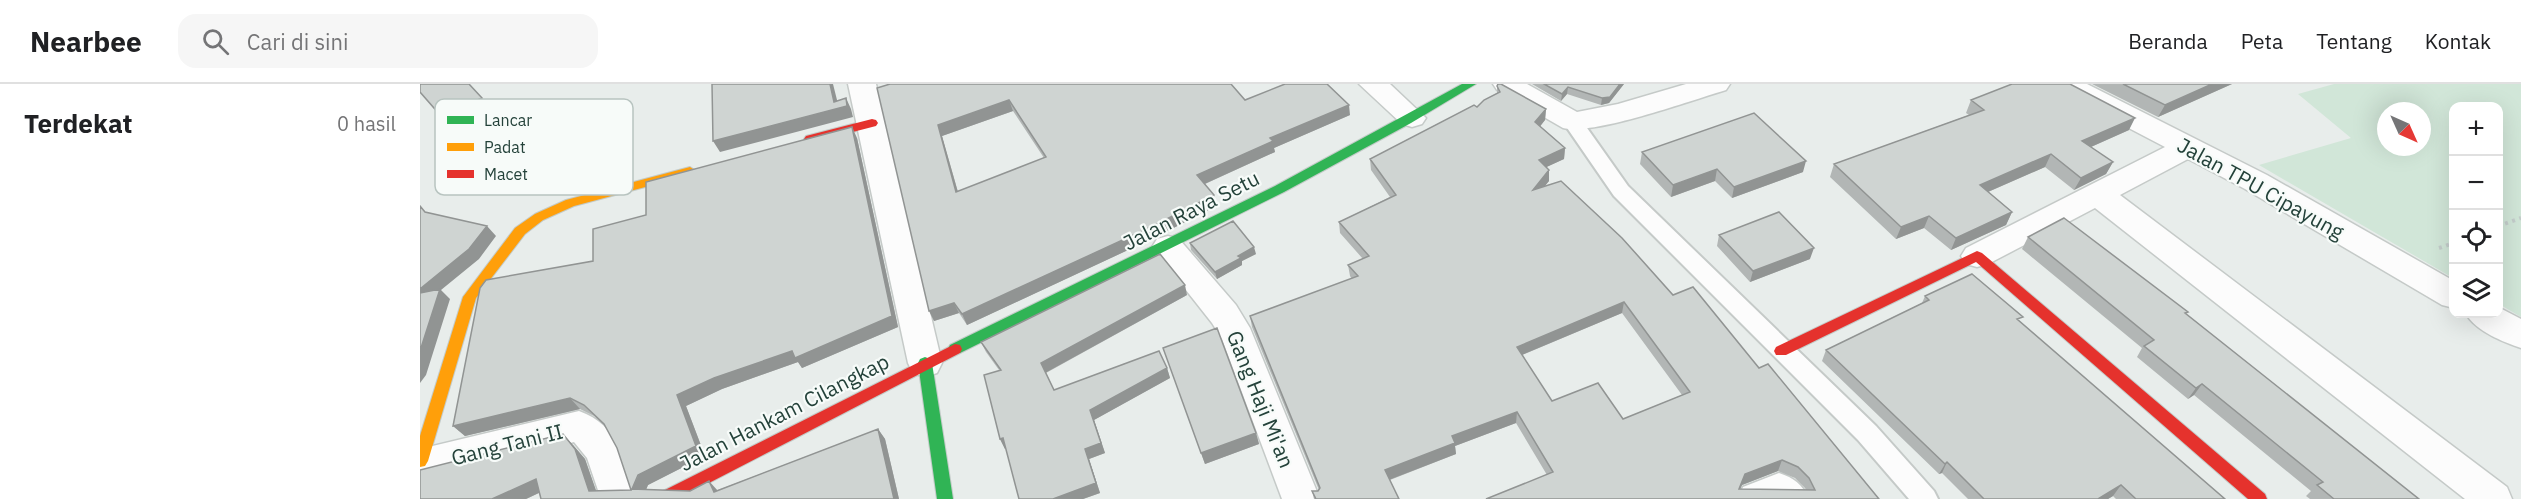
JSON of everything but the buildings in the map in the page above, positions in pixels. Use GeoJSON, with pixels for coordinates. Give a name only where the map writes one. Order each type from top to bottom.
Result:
{"type":"FeatureCollection","features":[{"type":"Feature","properties":{"kind":"street"},"geometry":{"type":"LineString","coordinates":[[862,84],[925,363],[945,499]]}},
{"type":"Feature","properties":{"kind":"street"},"geometry":{"type":"LineString","coordinates":[[1373,84],[1412,118]]}},
{"type":"Feature","properties":{"kind":"street","name":"Jalan Raya Setu"},"geometry":{"type":"LineString","coordinates":[[925,363],[1167,247],[1412,118],[1470,84]]}},
{"type":"Feature","properties":{"kind":"street"},"geometry":{"type":"LineString","coordinates":[[1507,84],[1573,122],[1622,112],[1716,84]]}},
{"type":"Feature","properties":{"kind":"street","name":"Jalan TPU Cipayung"},"geometry":{"type":"LineString","coordinates":[[2066,84],[2256,182],[2449,293]]}},
{"type":"Feature","properties":{"kind":"street"},"geometry":{"type":"LineString","coordinates":[[792,144],[872,123]]}},
{"type":"Feature","properties":{"kind":"street"},"geometry":{"type":"LineString","coordinates":[[1781,351],[1977,256],[2188,147]]}},
{"type":"Feature","properties":{"kind":"street"},"geometry":{"type":"LineString","coordinates":[[633,186],[699,168]]}},
{"type":"Feature","properties":{"kind":"street"},"geometry":{"type":"LineString","coordinates":[[2098,194],[2493,499]]}},
{"type":"Feature","properties":{"kind":"street"},"geometry":{"type":"LineString","coordinates":[[420,461],[470,297],[520,231],[539,217],[570,203],[599,195]]}},
{"type":"Feature","properties":{"kind":"street","name":"Gang Haji Mi'an"},"geometry":{"type":"LineString","coordinates":[[1167,247],[1224,314],[1239,337],[1301,499]]}},
{"type":"Feature","properties":{"kind":"street"},"geometry":{"type":"LineString","coordinates":[[1977,256],[2259,499]]}},
{"type":"Feature","properties":{"kind":"street"},"geometry":{"type":"LineString","coordinates":[[2490,318],[2521,335]]}},
{"type":"Feature","properties":{"kind":"street","name":"Jalan Hankam Cilangkap"},"geometry":{"type":"LineString","coordinates":[[663,499],[925,363]]}},
{"type":"Feature","properties":{"kind":"street","name":"Gang Tani II"},"geometry":{"type":"LineString","coordinates":[[420,465],[579,426],[591,432],[601,446],[620,499]]}},
{"type":"Feature","properties":{"kind":"lane"},"geometry":{"type":"LineString","coordinates":[[1573,122],[1621,191],[1867,434],[1925,499]]}},
{"type":"Feature","properties":{"kind":"path"},"geometry":{"type":"LineString","coordinates":[[2503,225],[2521,218]]}},
{"type":"Feature","properties":{"kind":"green space"},"geometry":{"type":"Polygon","coordinates":[[[2334,84],[2521,84],[2521,317],[2503,306],[2503,102],[2449,102],[2449,276],[2259,165],[2351,138],[2298,94],[2334,84]]]}},
{"type":"Feature","properties":{"kind":"traffic: fast"},"geometry":{"type":"LineString","coordinates":[[955,349],[1280,189],[1470,84]]}},
{"type":"Feature","properties":{"kind":"traffic: fast"},"geometry":{"type":"LineString","coordinates":[[925,363],[945,499]]}},
{"type":"Feature","properties":{"kind":"traffic: slow"},"geometry":{"type":"LineString","coordinates":[[633,186],[690,171]]}},
{"type":"Feature","properties":{"kind":"traffic: slow"},"geometry":{"type":"LineString","coordinates":[[420,461],[470,297],[520,231],[539,217],[570,203],[600,195]]}},
{"type":"Feature","properties":{"kind":"traffic: jam"},"geometry":{"type":"LineString","coordinates":[[810,139],[872,123]]}},
{"type":"Feature","properties":{"kind":"traffic: jam"},"geometry":{"type":"LineString","coordinates":[[1781,351],[1977,256],[2259,499]]}},
{"type":"Feature","properties":{"kind":"traffic: jam"},"geometry":{"type":"LineString","coordinates":[[663,499],[955,349]]}}]}
